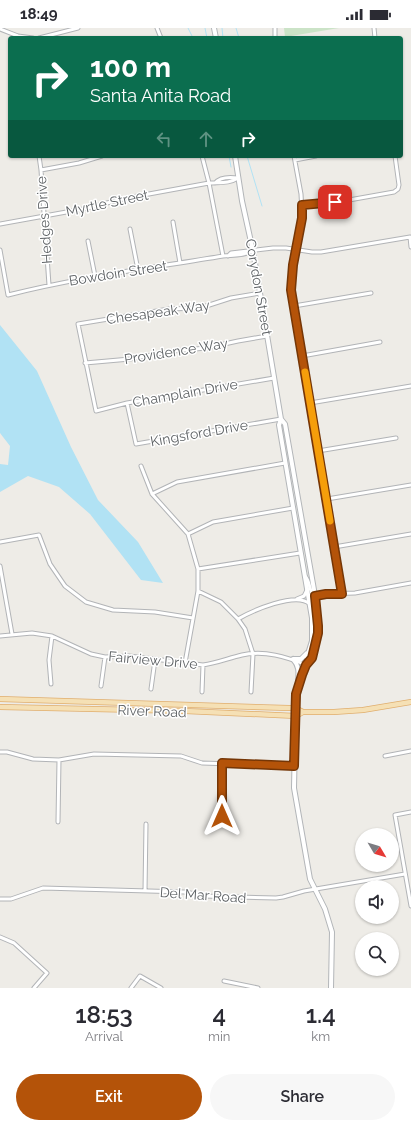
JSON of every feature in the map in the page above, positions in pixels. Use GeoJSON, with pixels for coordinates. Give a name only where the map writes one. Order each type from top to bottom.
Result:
{"type":"FeatureCollection","features":[{"type":"Feature","properties":{"kind":"main road","name":"Corydon Street"},"geometry":{"type":"LineString","coordinates":[[235,158],[253,251],[281,419],[279,425],[313,628],[312,641],[306,665],[298,685],[294,788],[307,869],[314,890],[325,909],[332,932],[331,988]]}},
{"type":"Feature","properties":{"kind":"main road","name":"Corydon Street"},"geometry":{"type":"LineString","coordinates":[[281,419],[285,424],[315,596],[318,633],[312,658],[306,665]]}},
{"type":"Feature","properties":{"kind":"main road"},"geometry":{"type":"LineString","coordinates":[[293,659],[304,657],[312,641]]}},
{"type":"Feature","properties":{"kind":"main road"},"geometry":{"type":"LineString","coordinates":[[293,659],[299,668],[298,685]]}},
{"type":"Feature","properties":{"kind":"main road","name":"River Road"},"geometry":{"type":"LineString","coordinates":[[0,699],[296,708],[303,712],[363,710],[411,702]]}},
{"type":"Feature","properties":{"kind":"main road","name":"River Road"},"geometry":{"type":"LineString","coordinates":[[0,707],[185,711],[296,716],[303,712]]}},
{"type":"Feature","properties":{"kind":"street"},"geometry":{"type":"LineString","coordinates":[[0,28],[16,36]]}},
{"type":"Feature","properties":{"kind":"street"},"geometry":{"type":"LineString","coordinates":[[47,36],[78,28]]}},
{"type":"Feature","properties":{"kind":"street","name":"Hedges Drive"},"geometry":{"type":"LineString","coordinates":[[39,158],[49,285]]}},
{"type":"Feature","properties":{"kind":"street"},"geometry":{"type":"LineString","coordinates":[[41,170],[79,163],[95,158]]}},
{"type":"Feature","properties":{"kind":"street"},"geometry":{"type":"LineString","coordinates":[[202,158],[223,256]]}},
{"type":"Feature","properties":{"kind":"street"},"geometry":{"type":"LineString","coordinates":[[295,158],[302,205],[302,218],[292,274],[291,290],[342,594]]}},
{"type":"Feature","properties":{"kind":"street"},"geometry":{"type":"LineString","coordinates":[[302,205],[322,204],[390,193],[398,189],[400,185],[395,158]]}},
{"type":"Feature","properties":{"kind":"street","name":"Myrtle Street"},"geometry":{"type":"LineString","coordinates":[[0,224],[83,209],[127,198],[209,184],[217,180],[232,177],[238,178]]}},
{"type":"Feature","properties":{"kind":"street"},"geometry":{"type":"LineString","coordinates":[[173,222],[180,263]]}},
{"type":"Feature","properties":{"kind":"street"},"geometry":{"type":"LineString","coordinates":[[130,229],[138,270]]}},
{"type":"Feature","properties":{"kind":"street","name":"Bowdoin Street"},"geometry":{"type":"LineString","coordinates":[[0,250],[8,295],[95,276],[228,256],[231,253],[246,250],[253,251],[286,248],[321,252],[410,237],[411,247]]}},
{"type":"Feature","properties":{"kind":"street"},"geometry":{"type":"LineString","coordinates":[[88,241],[95,276]]}},
{"type":"Feature","properties":{"kind":"street","name":"Chesapeak Way"},"geometry":{"type":"LineString","coordinates":[[85,363],[78,324],[169,309],[200,308],[231,298],[260,293]]}},
{"type":"Feature","properties":{"kind":"street"},"geometry":{"type":"LineString","coordinates":[[294,306],[371,293]]}},
{"type":"Feature","properties":{"kind":"street","name":"Providence Way"},"geometry":{"type":"LineString","coordinates":[[85,363],[130,359],[174,351],[206,348],[267,336]]}},
{"type":"Feature","properties":{"kind":"street"},"geometry":{"type":"LineString","coordinates":[[302,356],[380,342]]}},
{"type":"Feature","properties":{"kind":"street","name":"Champlain Drive"},"geometry":{"type":"LineString","coordinates":[[85,363],[96,411],[127,403],[274,378]]}},
{"type":"Feature","properties":{"kind":"street"},"geometry":{"type":"LineString","coordinates":[[310,403],[411,386]]}},
{"type":"Feature","properties":{"kind":"street","name":"Kingsford Drive"},"geometry":{"type":"LineString","coordinates":[[127,403],[136,444],[281,419]]}},
{"type":"Feature","properties":{"kind":"street"},"geometry":{"type":"LineString","coordinates":[[318,451],[396,438]]}},
{"type":"Feature","properties":{"kind":"street"},"geometry":{"type":"LineString","coordinates":[[152,494],[177,482],[286,463]]}},
{"type":"Feature","properties":{"kind":"street"},"geometry":{"type":"LineString","coordinates":[[141,466],[152,494],[188,534],[198,569],[198,591],[185,663]]}},
{"type":"Feature","properties":{"kind":"street"},"geometry":{"type":"LineString","coordinates":[[327,499],[411,485]]}},
{"type":"Feature","properties":{"kind":"street"},"geometry":{"type":"LineString","coordinates":[[188,534],[213,522],[293,508]]}},
{"type":"Feature","properties":{"kind":"street"},"geometry":{"type":"LineString","coordinates":[[334,547],[411,534]]}},
{"type":"Feature","properties":{"kind":"street"},"geometry":{"type":"LineString","coordinates":[[0,542],[39,535],[50,564],[65,586],[86,602],[113,610],[155,612],[193,618]]}},
{"type":"Feature","properties":{"kind":"street"},"geometry":{"type":"LineString","coordinates":[[198,569],[300,553]]}},
{"type":"Feature","properties":{"kind":"street"},"geometry":{"type":"LineString","coordinates":[[0,566],[12,634]]}},
{"type":"Feature","properties":{"kind":"street","name":"Corydon Street"},"geometry":{"type":"LineString","coordinates":[[305,576],[308,578],[310,592],[315,596]]}},
{"type":"Feature","properties":{"kind":"street"},"geometry":{"type":"LineString","coordinates":[[238,619],[269,604],[295,600],[305,601],[310,604],[310,600],[315,596],[342,594],[411,583]]}},
{"type":"Feature","properties":{"kind":"street"},"geometry":{"type":"LineString","coordinates":[[295,600],[304,596],[307,589]]}},
{"type":"Feature","properties":{"kind":"street"},"geometry":{"type":"LineString","coordinates":[[198,591],[221,602],[238,619],[247,634],[253,654],[252,692]]}},
{"type":"Feature","properties":{"kind":"street","name":"Fairview Drive"},"geometry":{"type":"LineString","coordinates":[[0,636],[32,633],[52,636],[91,654],[105,657],[129,656],[203,665],[212,664],[244,654],[269,653],[293,659],[306,665]]}},
{"type":"Feature","properties":{"kind":"street"},"geometry":{"type":"LineString","coordinates":[[51,684],[49,660],[52,636]]}},
{"type":"Feature","properties":{"kind":"street"},"geometry":{"type":"LineString","coordinates":[[101,686],[105,657]]}},
{"type":"Feature","properties":{"kind":"street"},"geometry":{"type":"LineString","coordinates":[[151,689],[156,660]]}},
{"type":"Feature","properties":{"kind":"street"},"geometry":{"type":"LineString","coordinates":[[202,692],[203,665]]}},
{"type":"Feature","properties":{"kind":"street"},"geometry":{"type":"LineString","coordinates":[[0,752],[7,752],[33,759],[59,760],[94,754],[181,756],[202,763],[294,766]]}},
{"type":"Feature","properties":{"kind":"street"},"geometry":{"type":"LineString","coordinates":[[385,756],[411,752]]}},
{"type":"Feature","properties":{"kind":"street"},"geometry":{"type":"LineString","coordinates":[[58,822],[59,760]]}},
{"type":"Feature","properties":{"kind":"street"},"geometry":{"type":"LineString","coordinates":[[222,763],[222,816]]}},
{"type":"Feature","properties":{"kind":"street"},"geometry":{"type":"LineString","coordinates":[[411,812],[395,814],[411,906]]}},
{"type":"Feature","properties":{"kind":"street"},"geometry":{"type":"LineString","coordinates":[[145,891],[146,824]]}},
{"type":"Feature","properties":{"kind":"street","name":"Del Mar Road"},"geometry":{"type":"LineString","coordinates":[[0,899],[11,899],[44,888],[184,892],[203,896],[276,898],[405,874]]}},
{"type":"Feature","properties":{"kind":"street"},"geometry":{"type":"LineString","coordinates":[[0,937],[14,943],[47,973],[34,988]]}},
{"type":"Feature","properties":{"kind":"street"},"geometry":{"type":"LineString","coordinates":[[131,988],[140,976],[161,988]]}},
{"type":"Feature","properties":{"kind":"street"},"geometry":{"type":"LineString","coordinates":[[224,981],[258,988]]}},
{"type":"Feature","properties":{"kind":"green space"},"geometry":{"type":"Polygon","coordinates":[[[284,28],[339,28],[291,36],[285,36],[284,28]]]}},
{"type":"Feature","properties":{"kind":"water"},"geometry":{"type":"Polygon","coordinates":[[[0,325],[37,371],[71,447],[98,500],[138,542],[163,583],[141,580],[90,514],[59,487],[28,476],[0,492],[0,464],[8,465],[10,446],[0,433],[0,325]]]}},
{"type":"Feature","properties":{"kind":"waterway"},"geometry":{"type":"LineString","coordinates":[[188,28],[192,36]]}},
{"type":"Feature","properties":{"kind":"waterway"},"geometry":{"type":"LineString","coordinates":[[205,28],[207,36]]}},
{"type":"Feature","properties":{"kind":"waterway"},"geometry":{"type":"LineString","coordinates":[[222,28],[223,36]]}},
{"type":"Feature","properties":{"kind":"waterway"},"geometry":{"type":"LineString","coordinates":[[236,28],[238,36]]}},
{"type":"Feature","properties":{"kind":"waterway"},"geometry":{"type":"LineString","coordinates":[[229,158],[231,167]]}},
{"type":"Feature","properties":{"kind":"waterway"},"geometry":{"type":"LineString","coordinates":[[248,158],[262,206]]}},
{"type":"Feature","properties":{"kind":"slow traffic"},"geometry":{"type":"LineString","coordinates":[[305,372],[330,521]]}},
{"type":"Feature","properties":{"kind":"route"},"geometry":{"type":"LineString","coordinates":[[222,816],[222,763],[294,766],[296,694],[306,665],[312,658],[318,633],[315,596],[342,594],[291,290],[293,265],[302,218],[302,205],[335,202]]}}]}
